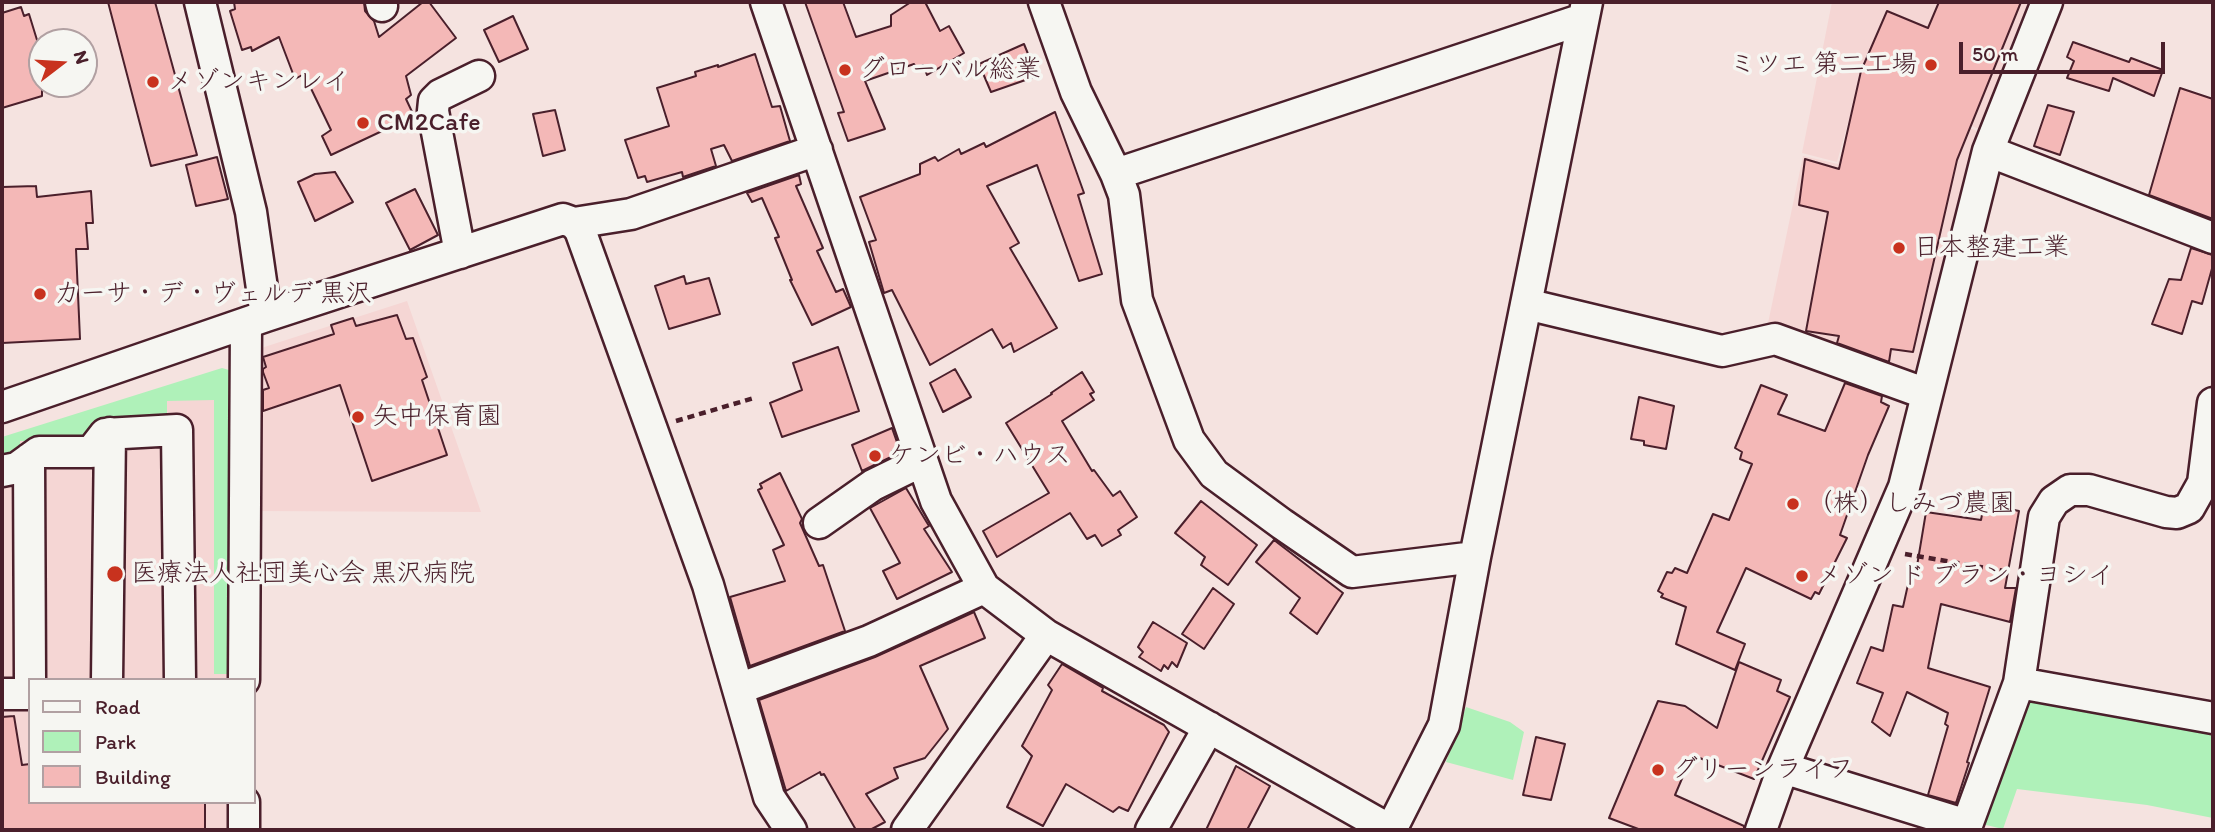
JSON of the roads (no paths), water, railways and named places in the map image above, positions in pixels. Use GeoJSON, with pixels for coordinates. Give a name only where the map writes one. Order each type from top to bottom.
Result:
{"type":"FeatureCollection","features":[{"type":"Feature","properties":{"kind":"street"},"geometry":{"type":"LineString","coordinates":[[200,2],[251,212],[256,320],[244,678]]}},
{"type":"Feature","properties":{"kind":"street"},"geometry":{"type":"LineString","coordinates":[[766,2],[936,501],[984,588],[1046,635],[1391,830],[1444,725],[1585,10]]}},
{"type":"Feature","properties":{"kind":"street"},"geometry":{"type":"LineString","coordinates":[[1044,2],[1076,92],[1124,195],[1137,300],[1189,440],[1214,474],[1352,572],[1475,557]]}},
{"type":"Feature","properties":{"kind":"street"},"geometry":{"type":"LineString","coordinates":[[1761,830],[1783,768],[1904,487],[1988,152],[2047,2]]}},
{"type":"Feature","properties":{"kind":"street"},"geometry":{"type":"LineString","coordinates":[[1116,174],[1585,10]]}},
{"type":"Feature","properties":{"kind":"street"},"geometry":{"type":"LineString","coordinates":[[460,253],[433,111],[434,101],[440,95],[479,76]]}},
{"type":"Feature","properties":{"kind":"street"},"geometry":{"type":"LineString","coordinates":[[2,407],[562,219],[574,222],[631,214],[817,150]]}},
{"type":"Feature","properties":{"kind":"street"},"geometry":{"type":"LineString","coordinates":[[1988,152],[2213,238]]}},
{"type":"Feature","properties":{"kind":"street"},"geometry":{"type":"LineString","coordinates":[[574,222],[580,230],[708,585],[769,797],[791,830]]}},
{"type":"Feature","properties":{"kind":"street"},"geometry":{"type":"LineString","coordinates":[[1525,304],[1722,351],[1775,339],[1927,394]]}},
{"type":"Feature","properties":{"kind":"street"},"geometry":{"type":"LineString","coordinates":[[1783,768],[1966,827],[2020,683],[2044,517],[2054,500],[2070,490],[2089,490],[2166,512],[2177,513],[2189,508],[2203,483],[2213,402]]}},
{"type":"Feature","properties":{"kind":"street"},"geometry":{"type":"LineString","coordinates":[[2,471],[18,468],[39,452],[91,452],[105,434],[177,430],[180,678]]}},
{"type":"Feature","properties":{"kind":"street"},"geometry":{"type":"LineString","coordinates":[[107,678],[110,433]]}},
{"type":"Feature","properties":{"kind":"street"},"geometry":{"type":"LineString","coordinates":[[29,459],[30,678]]}},
{"type":"Feature","properties":{"kind":"street"},"geometry":{"type":"LineString","coordinates":[[820,523],[873,485],[922,461]]}},
{"type":"Feature","properties":{"kind":"street"},"geometry":{"type":"LineString","coordinates":[[737,689],[869,641],[984,588]]}},
{"type":"Feature","properties":{"kind":"street"},"geometry":{"type":"LineString","coordinates":[[907,830],[1046,635]]}},
{"type":"Feature","properties":{"kind":"street"},"geometry":{"type":"LineString","coordinates":[[2020,683],[2213,718]]}},
{"type":"Feature","properties":{"kind":"street"},"geometry":{"type":"LineString","coordinates":[[2,694],[28,694]]}},
{"type":"Feature","properties":{"kind":"street"},"geometry":{"type":"LineString","coordinates":[[1151,830],[1209,727]]}},
{"type":"Feature","properties":{"kind":"street"},"geometry":{"type":"LineString","coordinates":[[244,804],[244,830]]}},
{"type":"Feature","properties":{"kind":"place","name":"ミツエ 第二工場"},"geometry":{"type":"Point","coordinates":[1931,65]}},
{"type":"Feature","properties":{"kind":"place","name":"グローバル総業"},"geometry":{"type":"Point","coordinates":[845,70]}},
{"type":"Feature","properties":{"kind":"place","name":"メゾンキンレイ"},"geometry":{"type":"Point","coordinates":[153,82]}},
{"type":"Feature","properties":{"kind":"place","name":"CM2Cafe"},"geometry":{"type":"Point","coordinates":[363,123]}},
{"type":"Feature","properties":{"kind":"place","name":"日本整建工業"},"geometry":{"type":"Point","coordinates":[1899,248]}},
{"type":"Feature","properties":{"kind":"place","name":"カーサ・デ・ヴェルデ 黒沢"},"geometry":{"type":"Point","coordinates":[40,294]}},
{"type":"Feature","properties":{"kind":"place","name":"矢中保育園"},"geometry":{"type":"Point","coordinates":[358,417]}},
{"type":"Feature","properties":{"kind":"place","name":"ケンビ・ハウス"},"geometry":{"type":"Point","coordinates":[875,456]}},
{"type":"Feature","properties":{"kind":"place","name":"（株）しみづ農園"},"geometry":{"type":"Point","coordinates":[1793,504]}},
{"type":"Feature","properties":{"kind":"place","name":"医療法人社団美心会 黒沢病院"},"geometry":{"type":"Point","coordinates":[115,574]}},
{"type":"Feature","properties":{"kind":"place","name":"メゾン ド ブラン・ヨシイ"},"geometry":{"type":"Point","coordinates":[1802,576]}},
{"type":"Feature","properties":{"kind":"place","name":"グリーンライフ"},"geometry":{"type":"Point","coordinates":[1658,770]}}]}
